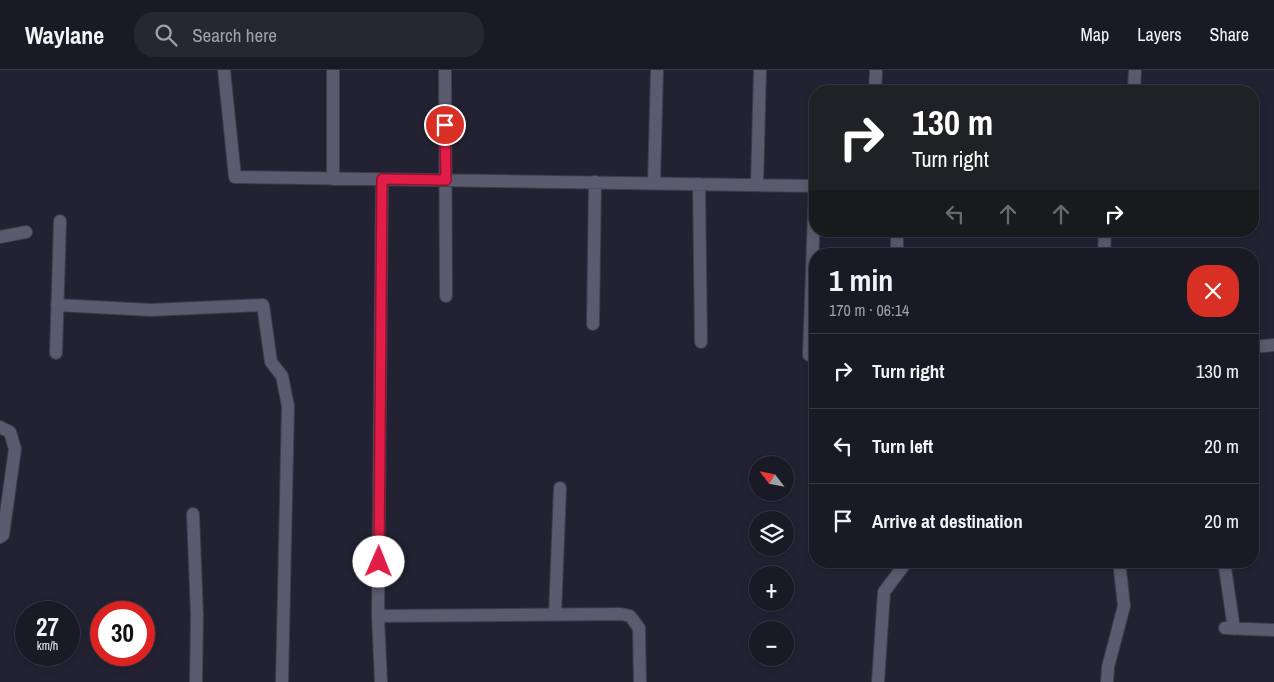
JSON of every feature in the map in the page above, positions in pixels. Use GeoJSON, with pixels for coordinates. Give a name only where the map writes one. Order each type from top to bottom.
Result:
{"type":"FeatureCollection","features":[{"type":"Feature","properties":{"kind":"street"},"geometry":{"type":"LineString","coordinates":[[224,70],[235,177],[809,186]]}},
{"type":"Feature","properties":{"kind":"street"},"geometry":{"type":"LineString","coordinates":[[333,70],[333,179]]}},
{"type":"Feature","properties":{"kind":"street"},"geometry":{"type":"LineString","coordinates":[[444,70],[446,296]]}},
{"type":"Feature","properties":{"kind":"street"},"geometry":{"type":"LineString","coordinates":[[654,183],[657,70]]}},
{"type":"Feature","properties":{"kind":"street"},"geometry":{"type":"LineString","coordinates":[[757,185],[760,70]]}},
{"type":"Feature","properties":{"kind":"street"},"geometry":{"type":"LineString","coordinates":[[875,85],[876,70]]}},
{"type":"Feature","properties":{"kind":"street"},"geometry":{"type":"LineString","coordinates":[[1134,85],[1135,70]]}},
{"type":"Feature","properties":{"kind":"street"},"geometry":{"type":"LineString","coordinates":[[381,682],[378,616],[382,179]]}},
{"type":"Feature","properties":{"kind":"street"},"geometry":{"type":"LineString","coordinates":[[592,324],[595,182]]}},
{"type":"Feature","properties":{"kind":"street"},"geometry":{"type":"LineString","coordinates":[[699,184],[701,342]]}},
{"type":"Feature","properties":{"kind":"street"},"geometry":{"type":"LineString","coordinates":[[56,353],[60,221]]}},
{"type":"Feature","properties":{"kind":"street"},"geometry":{"type":"LineString","coordinates":[[0,237],[26,232]]}},
{"type":"Feature","properties":{"kind":"street"},"geometry":{"type":"LineString","coordinates":[[57,305],[151,310],[263,305],[271,362],[282,376],[288,406],[282,682]]}},
{"type":"Feature","properties":{"kind":"street"},"geometry":{"type":"LineString","coordinates":[[1259,346],[1274,345]]}},
{"type":"Feature","properties":{"kind":"street"},"geometry":{"type":"LineString","coordinates":[[0,427],[10,432],[15,449],[2,535],[0,537]]}},
{"type":"Feature","properties":{"kind":"street"},"geometry":{"type":"LineString","coordinates":[[555,614],[560,488]]}},
{"type":"Feature","properties":{"kind":"street"},"geometry":{"type":"LineString","coordinates":[[193,514],[197,615],[196,682]]}},
{"type":"Feature","properties":{"kind":"street"},"geometry":{"type":"LineString","coordinates":[[878,682],[884,592],[902,568]]}},
{"type":"Feature","properties":{"kind":"street"},"geometry":{"type":"LineString","coordinates":[[1107,682],[1108,667],[1124,606],[1120,568]]}},
{"type":"Feature","properties":{"kind":"street"},"geometry":{"type":"LineString","coordinates":[[1225,568],[1230,629],[1274,630]]}},
{"type":"Feature","properties":{"kind":"street"},"geometry":{"type":"LineString","coordinates":[[378,616],[555,614],[621,614],[630,616],[640,628],[640,682]]}},
{"type":"Feature","properties":{"kind":"route"},"geometry":{"type":"LineString","coordinates":[[379,562],[382,179],[446,180],[445,125]]}}]}
